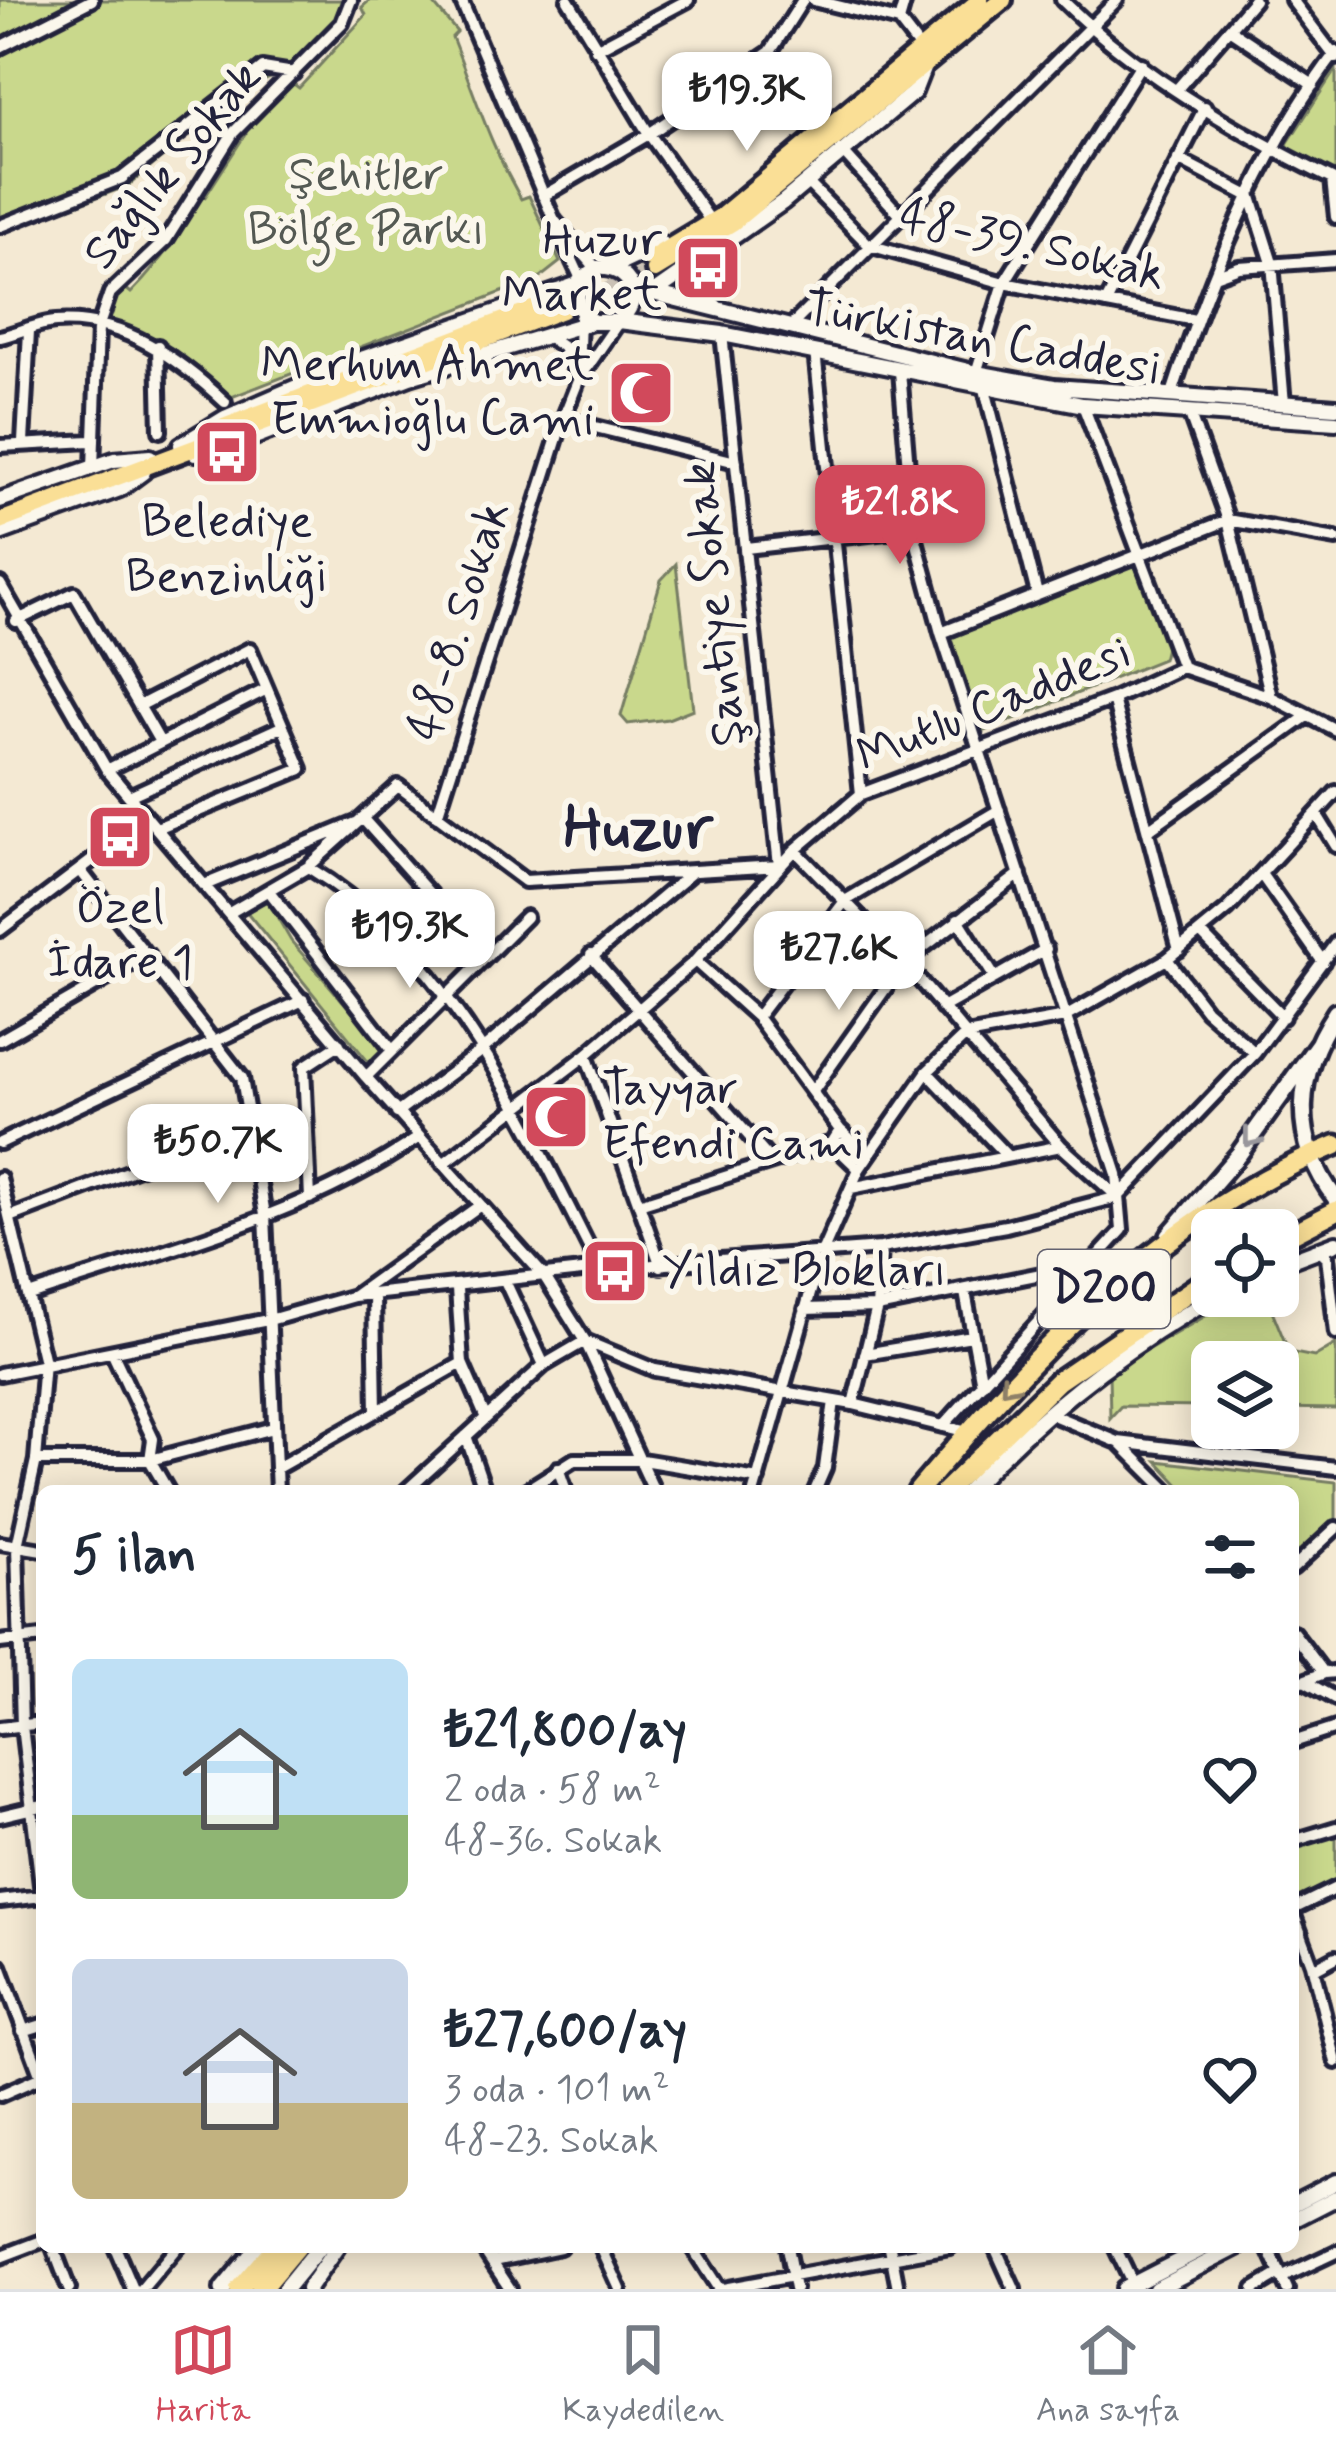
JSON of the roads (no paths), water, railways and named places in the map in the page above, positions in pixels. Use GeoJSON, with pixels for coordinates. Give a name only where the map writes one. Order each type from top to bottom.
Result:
{"type":"FeatureCollection","features":[{"type":"Feature","properties":{"kind":"highway","name":"D200"},"geometry":{"type":"LineString","coordinates":[[923,1485],[1080,1310],[1164,1241],[1336,1144]]}},
{"type":"Feature","properties":{"kind":"highway"},"geometry":{"type":"LineString","coordinates":[[1299,1229],[1336,1210]]}},
{"type":"Feature","properties":{"kind":"highway","name":"D200"},"geometry":{"type":"LineString","coordinates":[[951,1485],[1058,1381],[1191,1290]]}},
{"type":"Feature","properties":{"kind":"highway"},"geometry":{"type":"LineString","coordinates":[[239,2289],[269,2253]]}},
{"type":"Feature","properties":{"kind":"highway"},"geometry":{"type":"LineString","coordinates":[[261,2289],[291,2253]]}},
{"type":"Feature","properties":{"kind":"main road"},"geometry":{"type":"LineString","coordinates":[[980,0],[922,60],[898,71],[723,214],[652,264],[732,223],[922,60],[1003,0]]}},
{"type":"Feature","properties":{"kind":"main road"},"geometry":{"type":"LineString","coordinates":[[0,521],[181,450],[574,313]]}},
{"type":"Feature","properties":{"kind":"main road"},"geometry":{"type":"LineString","coordinates":[[0,510],[149,462]]}},
{"type":"Feature","properties":{"kind":"main road"},"geometry":{"type":"LineString","coordinates":[[1164,1241],[1239,1154],[1336,1012]]}},
{"type":"Feature","properties":{"kind":"main road"},"geometry":{"type":"LineString","coordinates":[[1318,1044],[1300,1107],[1309,1156],[1336,1199]]}},
{"type":"Feature","properties":{"kind":"main road"},"geometry":{"type":"LineString","coordinates":[[223,2289],[253,2253]]}},
{"type":"Feature","properties":{"kind":"main road"},"geometry":{"type":"LineString","coordinates":[[285,2289],[315,2253]]}},
{"type":"Feature","properties":{"kind":"street","name":"Sağlık Sokak"},"geometry":{"type":"LineString","coordinates":[[92,468],[98,328],[110,293],[166,240],[233,133],[342,23],[351,0]]}},
{"type":"Feature","properties":{"kind":"street"},"geometry":{"type":"LineString","coordinates":[[451,0],[476,38]]}},
{"type":"Feature","properties":{"kind":"street"},"geometry":{"type":"LineString","coordinates":[[461,0],[580,281],[574,313],[578,381]]}},
{"type":"Feature","properties":{"kind":"street"},"geometry":{"type":"LineString","coordinates":[[568,0],[649,134],[707,216]]}},
{"type":"Feature","properties":{"kind":"street"},"geometry":{"type":"LineString","coordinates":[[596,49],[688,0]]}},
{"type":"Feature","properties":{"kind":"street"},"geometry":{"type":"LineString","coordinates":[[543,196],[649,134],[770,52],[803,0]]}},
{"type":"Feature","properties":{"kind":"street"},"geometry":{"type":"LineString","coordinates":[[654,295],[721,249],[914,92],[922,60],[899,21],[813,0]]}},
{"type":"Feature","properties":{"kind":"street"},"geometry":{"type":"LineString","coordinates":[[899,21],[905,0]]}},
{"type":"Feature","properties":{"kind":"street"},"geometry":{"type":"LineString","coordinates":[[1062,0],[1090,28],[1205,107],[1274,151],[1334,180],[1336,217]]}},
{"type":"Feature","properties":{"kind":"street"},"geometry":{"type":"LineString","coordinates":[[789,328],[1117,0]]}},
{"type":"Feature","properties":{"kind":"street"},"geometry":{"type":"LineString","coordinates":[[1178,88],[1254,0]]}},
{"type":"Feature","properties":{"kind":"street"},"geometry":{"type":"LineString","coordinates":[[1172,397],[1196,320],[1251,196],[1335,55],[1292,0]]}},
{"type":"Feature","properties":{"kind":"street"},"geometry":{"type":"LineString","coordinates":[[0,47],[87,1]]}},
{"type":"Feature","properties":{"kind":"street"},"geometry":{"type":"LineString","coordinates":[[1229,29],[1313,85]]}},
{"type":"Feature","properties":{"kind":"street"},"geometry":{"type":"LineString","coordinates":[[976,373],[1004,283],[1141,64]]}},
{"type":"Feature","properties":{"kind":"street"},"geometry":{"type":"LineString","coordinates":[[0,226],[122,178],[263,68],[294,73]]}},
{"type":"Feature","properties":{"kind":"street"},"geometry":{"type":"LineString","coordinates":[[181,450],[225,418],[364,358],[580,281],[707,216],[869,87],[898,71]]}},
{"type":"Feature","properties":{"kind":"street"},"geometry":{"type":"LineString","coordinates":[[1106,303],[1205,107]]}},
{"type":"Feature","properties":{"kind":"street"},"geometry":{"type":"LineString","coordinates":[[841,150],[901,216]]}},
{"type":"Feature","properties":{"kind":"street"},"geometry":{"type":"LineString","coordinates":[[1178,159],[1251,196],[1272,263],[1284,404]]}},
{"type":"Feature","properties":{"kind":"street","name":"48-39. Sokak"},"geometry":{"type":"LineString","coordinates":[[806,182],[868,245],[1004,283],[1196,320]]}},
{"type":"Feature","properties":{"kind":"street"},"geometry":{"type":"LineString","coordinates":[[554,220],[633,294],[578,381]]}},
{"type":"Feature","properties":{"kind":"street"},"geometry":{"type":"LineString","coordinates":[[721,249],[695,275],[703,298],[724,312]]}},
{"type":"Feature","properties":{"kind":"street"},"geometry":{"type":"LineString","coordinates":[[1217,275],[1272,263],[1336,260]]}},
{"type":"Feature","properties":{"kind":"street","name":"Türkistan Caddesi"},"geometry":{"type":"LineString","coordinates":[[633,294],[654,295],[976,373],[1172,397],[1336,407]]}},
{"type":"Feature","properties":{"kind":"street","name":"Türkistan Caddesi"},"geometry":{"type":"LineString","coordinates":[[181,450],[231,446],[410,377],[548,336],[574,313],[722,334],[1083,405],[1336,422]]}},
{"type":"Feature","properties":{"kind":"street"},"geometry":{"type":"LineString","coordinates":[[0,337],[55,322],[98,328],[158,346],[225,403]]}},
{"type":"Feature","properties":{"kind":"street"},"geometry":{"type":"LineString","coordinates":[[22,442],[29,331]]}},
{"type":"Feature","properties":{"kind":"street","name":"Şantiye Sokak"},"geometry":{"type":"LineString","coordinates":[[722,334],[779,866]]}},
{"type":"Feature","properties":{"kind":"street"},"geometry":{"type":"LineString","coordinates":[[548,336],[564,347],[578,381]]}},
{"type":"Feature","properties":{"kind":"street"},"geometry":{"type":"LineString","coordinates":[[158,346],[160,431]]}},
{"type":"Feature","properties":{"kind":"street"},"geometry":{"type":"LineString","coordinates":[[815,351],[861,794]]}},
{"type":"Feature","properties":{"kind":"street"},"geometry":{"type":"LineString","coordinates":[[900,371],[914,529],[941,633],[1117,1174],[1122,1230],[943,1426]]}},
{"type":"Feature","properties":{"kind":"street","name":"48-8. Sokak"},"geometry":{"type":"LineString","coordinates":[[437,816],[578,381]]}},
{"type":"Feature","properties":{"kind":"street"},"geometry":{"type":"LineString","coordinates":[[985,389],[1037,594]]}},
{"type":"Feature","properties":{"kind":"street"},"geometry":{"type":"LineString","coordinates":[[1083,405],[1182,667]]}},
{"type":"Feature","properties":{"kind":"street"},"geometry":{"type":"LineString","coordinates":[[1190,415],[1228,520],[1271,697]]}},
{"type":"Feature","properties":{"kind":"street"},"geometry":{"type":"LineString","coordinates":[[563,419],[736,462]]}},
{"type":"Feature","properties":{"kind":"street"},"geometry":{"type":"LineString","coordinates":[[0,446],[90,441]]}},
{"type":"Feature","properties":{"kind":"street"},"geometry":{"type":"LineString","coordinates":[[0,500],[133,456],[149,462],[120,489],[0,533]]}},
{"type":"Feature","properties":{"kind":"street"},"geometry":{"type":"LineString","coordinates":[[941,633],[1228,520],[1336,542]]}},
{"type":"Feature","properties":{"kind":"street"},"geometry":{"type":"LineString","coordinates":[[746,548],[914,529]]}},
{"type":"Feature","properties":{"kind":"street"},"geometry":{"type":"LineString","coordinates":[[0,584],[16,620],[107,770],[418,1138],[544,1277],[585,1341],[652,1485]]}},
{"type":"Feature","properties":{"kind":"street"},"geometry":{"type":"LineString","coordinates":[[16,620],[74,593],[160,742]]}},
{"type":"Feature","properties":{"kind":"street"},"geometry":{"type":"LineString","coordinates":[[0,930],[152,823],[301,769],[263,691],[250,649],[139,706]]}},
{"type":"Feature","properties":{"kind":"street","name":"Mutlu Caddesi"},"geometry":{"type":"LineString","coordinates":[[443,1164],[586,1055],[695,961],[779,866],[861,794],[1113,699],[1182,667],[1271,697],[1336,730]]}},
{"type":"Feature","properties":{"kind":"street"},"geometry":{"type":"LineString","coordinates":[[107,770],[263,691]]}},
{"type":"Feature","properties":{"kind":"street"},"geometry":{"type":"LineString","coordinates":[[1113,699],[1180,950]]}},
{"type":"Feature","properties":{"kind":"street"},"geometry":{"type":"LineString","coordinates":[[1148,830],[1307,716]]}},
{"type":"Feature","properties":{"kind":"street"},"geometry":{"type":"LineString","coordinates":[[129,796],[281,728]]}},
{"type":"Feature","properties":{"kind":"street"},"geometry":{"type":"LineString","coordinates":[[230,913],[308,867],[398,786],[525,881],[779,866]]}},
{"type":"Feature","properties":{"kind":"street"},"geometry":{"type":"LineString","coordinates":[[534,1485],[574,1460],[642,1460],[756,1485],[820,1255],[859,1169],[927,1072],[966,1035],[1065,1017],[1167,959],[1202,934],[1336,792]]}},
{"type":"Feature","properties":{"kind":"street"},"geometry":{"type":"LineString","coordinates":[[757,1017],[845,902],[999,810]]}},
{"type":"Feature","properties":{"kind":"street"},"geometry":{"type":"LineString","coordinates":[[1317,815],[1336,846]]}},
{"type":"Feature","properties":{"kind":"street"},"geometry":{"type":"LineString","coordinates":[[207,884],[364,820]]}},
{"type":"Feature","properties":{"kind":"street"},"geometry":{"type":"LineString","coordinates":[[364,820],[486,957]]}},
{"type":"Feature","properties":{"kind":"street"},"geometry":{"type":"LineString","coordinates":[[795,850],[904,962],[1061,1146],[1118,1197]]}},
{"type":"Feature","properties":{"kind":"street"},"geometry":{"type":"LineString","coordinates":[[308,867],[352,894],[402,942],[444,997],[518,1107],[600,1269]]}},
{"type":"Feature","properties":{"kind":"street"},"geometry":{"type":"LineString","coordinates":[[80,870],[242,1078],[254,1124],[265,1215],[277,1485]]}},
{"type":"Feature","properties":{"kind":"street"},"geometry":{"type":"LineString","coordinates":[[398,1113],[482,1050],[691,873]]}},
{"type":"Feature","properties":{"kind":"street"},"geometry":{"type":"LineString","coordinates":[[813,1091],[904,962],[1020,874]]}},
{"type":"Feature","properties":{"kind":"street"},"geometry":{"type":"LineString","coordinates":[[1261,874],[1323,962]]}},
{"type":"Feature","properties":{"kind":"street"},"geometry":{"type":"LineString","coordinates":[[269,891],[392,1050]]}},
{"type":"Feature","properties":{"kind":"street"},"geometry":{"type":"LineString","coordinates":[[366,1077],[526,917]]}},
{"type":"Feature","properties":{"kind":"street"},"geometry":{"type":"LineString","coordinates":[[958,919],[995,978]]}},
{"type":"Feature","properties":{"kind":"street"},"geometry":{"type":"LineString","coordinates":[[1202,934],[1283,1016]]}},
{"type":"Feature","properties":{"kind":"street"},"geometry":{"type":"LineString","coordinates":[[0,1374],[44,1362],[113,1354],[354,1297],[600,1269],[881,1248],[1006,1226],[1118,1197],[1256,1053],[1336,943]]}},
{"type":"Feature","properties":{"kind":"street"},"geometry":{"type":"LineString","coordinates":[[942,1009],[1046,950]]}},
{"type":"Feature","properties":{"kind":"street"},"geometry":{"type":"LineString","coordinates":[[0,1040],[148,955]]}},
{"type":"Feature","properties":{"kind":"street"},"geometry":{"type":"LineString","coordinates":[[591,955],[635,1012],[770,1160]]}},
{"type":"Feature","properties":{"kind":"street"},"geometry":{"type":"LineString","coordinates":[[1167,959],[1206,1010],[1256,1053]]}},
{"type":"Feature","properties":{"kind":"street"},"geometry":{"type":"LineString","coordinates":[[695,961],[757,1017],[840,1130],[869,1155]]}},
{"type":"Feature","properties":{"kind":"street"},"geometry":{"type":"LineString","coordinates":[[0,1143],[303,1000]]}},
{"type":"Feature","properties":{"kind":"street"},"geometry":{"type":"LineString","coordinates":[[310,1198],[304,1067],[339,1044]]}},
{"type":"Feature","properties":{"kind":"street"},"geometry":{"type":"LineString","coordinates":[[586,1055],[661,1266]]}},
{"type":"Feature","properties":{"kind":"street"},"geometry":{"type":"LineString","coordinates":[[927,1072],[1007,1156]]}},
{"type":"Feature","properties":{"kind":"street"},"geometry":{"type":"LineString","coordinates":[[10,1217],[254,1124]]}},
{"type":"Feature","properties":{"kind":"street"},"geometry":{"type":"LineString","coordinates":[[639,1204],[832,1143],[840,1130]]}},
{"type":"Feature","properties":{"kind":"street"},"geometry":{"type":"LineString","coordinates":[[29,1295],[310,1198],[380,1164],[418,1138]]}},
{"type":"Feature","properties":{"kind":"street"},"geometry":{"type":"LineString","coordinates":[[832,1143],[859,1169]]}},
{"type":"Feature","properties":{"kind":"street"},"geometry":{"type":"LineString","coordinates":[[851,1188],[1061,1146]]}},
{"type":"Feature","properties":{"kind":"street"},"geometry":{"type":"LineString","coordinates":[[0,1178],[44,1362],[36,1460],[17,1546],[22,1726],[36,1807],[0,1816]]}},
{"type":"Feature","properties":{"kind":"street"},"geometry":{"type":"LineString","coordinates":[[354,1297],[479,1206]]}},
{"type":"Feature","properties":{"kind":"street"},"geometry":{"type":"LineString","coordinates":[[1299,1257],[1336,1243]]}},
{"type":"Feature","properties":{"kind":"street"},"geometry":{"type":"LineString","coordinates":[[853,1405],[877,1306],[881,1248]]}},
{"type":"Feature","properties":{"kind":"street"},"geometry":{"type":"LineString","coordinates":[[1319,1250],[1327,1257],[1336,1334]]}},
{"type":"Feature","properties":{"kind":"street"},"geometry":{"type":"LineString","coordinates":[[805,1309],[877,1306],[1091,1264]]}},
{"type":"Feature","properties":{"kind":"street"},"geometry":{"type":"LineString","coordinates":[[506,1283],[544,1365]]}},
{"type":"Feature","properties":{"kind":"street"},"geometry":{"type":"LineString","coordinates":[[457,1288],[462,1363],[485,1416]]}},
{"type":"Feature","properties":{"kind":"street"},"geometry":{"type":"LineString","coordinates":[[965,1292],[982,1384]]}},
{"type":"Feature","properties":{"kind":"street"},"geometry":{"type":"LineString","coordinates":[[374,1295],[376,1412]]}},
{"type":"Feature","properties":{"kind":"street"},"geometry":{"type":"LineString","coordinates":[[977,1485],[1048,1413],[1120,1357],[1191,1312]]}},
{"type":"Feature","properties":{"kind":"street"},"geometry":{"type":"LineString","coordinates":[[865,1354],[972,1336]]}},
{"type":"Feature","properties":{"kind":"street"},"geometry":{"type":"LineString","coordinates":[[413,1485],[544,1365],[585,1341]]}},
{"type":"Feature","properties":{"kind":"street"},"geometry":{"type":"LineString","coordinates":[[585,1341],[655,1370],[834,1401],[968,1432]]}},
{"type":"Feature","properties":{"kind":"street"},"geometry":{"type":"LineString","coordinates":[[113,1354],[153,1439],[150,1460],[165,1485]]}},
{"type":"Feature","properties":{"kind":"street"},"geometry":{"type":"LineString","coordinates":[[277,1468],[462,1363]]}},
{"type":"Feature","properties":{"kind":"street"},"geometry":{"type":"LineString","coordinates":[[817,1485],[834,1401]]}},
{"type":"Feature","properties":{"kind":"street"},"geometry":{"type":"LineString","coordinates":[[1048,1413],[1118,1442],[1336,1468]]}},
{"type":"Feature","properties":{"kind":"street"},"geometry":{"type":"LineString","coordinates":[[36,1460],[150,1460],[273,1428]]}},
{"type":"Feature","properties":{"kind":"street"},"geometry":{"type":"LineString","coordinates":[[466,1436],[483,1485]]}},
{"type":"Feature","properties":{"kind":"street"},"geometry":{"type":"LineString","coordinates":[[1118,1442],[1162,1485]]}},
{"type":"Feature","properties":{"kind":"street"},"geometry":{"type":"LineString","coordinates":[[558,1468],[564,1485]]}},
{"type":"Feature","properties":{"kind":"street"},"geometry":{"type":"LineString","coordinates":[[1299,1563],[1336,1530]]}},
{"type":"Feature","properties":{"kind":"street"},"geometry":{"type":"LineString","coordinates":[[0,1543],[36,1549]]}},
{"type":"Feature","properties":{"kind":"street"},"geometry":{"type":"LineString","coordinates":[[0,1642],[36,1638]]}},
{"type":"Feature","properties":{"kind":"street"},"geometry":{"type":"LineString","coordinates":[[1299,1638],[1332,1671],[1299,1683]]}},
{"type":"Feature","properties":{"kind":"street"},"geometry":{"type":"LineString","coordinates":[[1299,1683],[1336,1699]]}},
{"type":"Feature","properties":{"kind":"street"},"geometry":{"type":"LineString","coordinates":[[0,1728],[36,1725]]}},
{"type":"Feature","properties":{"kind":"street"},"geometry":{"type":"LineString","coordinates":[[1299,1740],[1336,1728]]}},
{"type":"Feature","properties":{"kind":"street"},"geometry":{"type":"LineString","coordinates":[[1299,1838],[1336,1828]]}},
{"type":"Feature","properties":{"kind":"street"},"geometry":{"type":"LineString","coordinates":[[1299,1908],[1336,1888]]}},
{"type":"Feature","properties":{"kind":"street"},"geometry":{"type":"LineString","coordinates":[[0,1901],[36,1895]]}},
{"type":"Feature","properties":{"kind":"street"},"geometry":{"type":"LineString","coordinates":[[1299,1928],[1336,2062]]}},
{"type":"Feature","properties":{"kind":"street"},"geometry":{"type":"LineString","coordinates":[[1314,1969],[1336,1957]]}},
{"type":"Feature","properties":{"kind":"street"},"geometry":{"type":"LineString","coordinates":[[0,1966],[36,2063]]}},
{"type":"Feature","properties":{"kind":"street"},"geometry":{"type":"LineString","coordinates":[[23,2031],[36,2026]]}},
{"type":"Feature","properties":{"kind":"street"},"geometry":{"type":"LineString","coordinates":[[0,2095],[36,2080]]}},
{"type":"Feature","properties":{"kind":"street"},"geometry":{"type":"LineString","coordinates":[[1299,2201],[1336,2182]]}},
{"type":"Feature","properties":{"kind":"street"},"geometry":{"type":"LineString","coordinates":[[1299,2217],[1336,2198]]}},
{"type":"Feature","properties":{"kind":"street"},"geometry":{"type":"LineString","coordinates":[[0,2257],[36,2243]]}},
{"type":"Feature","properties":{"kind":"street"},"geometry":{"type":"LineString","coordinates":[[1254,2289],[1283,2280],[1336,2252]]}},
{"type":"Feature","properties":{"kind":"street"},"geometry":{"type":"LineString","coordinates":[[55,2253],[69,2289]]}},
{"type":"Feature","properties":{"kind":"street"},"geometry":{"type":"LineString","coordinates":[[118,2253],[137,2289],[171,2253]]}},
{"type":"Feature","properties":{"kind":"street"},"geometry":{"type":"LineString","coordinates":[[309,2287],[333,2253]]}},
{"type":"Feature","properties":{"kind":"street"},"geometry":{"type":"LineString","coordinates":[[487,2253],[510,2289]]}},
{"type":"Feature","properties":{"kind":"street"},"geometry":{"type":"LineString","coordinates":[[494,2261],[532,2253]]}},
{"type":"Feature","properties":{"kind":"street"},"geometry":{"type":"LineString","coordinates":[[604,2253],[620,2289]]}},
{"type":"Feature","properties":{"kind":"street"},"geometry":{"type":"LineString","coordinates":[[696,2253],[721,2289],[794,2282],[891,2253],[898,2289]]}},
{"type":"Feature","properties":{"kind":"street"},"geometry":{"type":"LineString","coordinates":[[998,2253],[1015,2289]]}},
{"type":"Feature","properties":{"kind":"street"},"geometry":{"type":"LineString","coordinates":[[1117,2253],[1128,2287],[1194,2253]]}},
{"type":"Feature","properties":{"kind":"street"},"geometry":{"type":"LineString","coordinates":[[1156,2289],[1226,2253]]}},
{"type":"Feature","properties":{"kind":"tunnel"},"geometry":{"type":"LineString","coordinates":[[563,309],[655,270]]}},
{"type":"Feature","properties":{"kind":"place","name":"Huzur Market"},"geometry":{"type":"Point","coordinates":[708,268]}},
{"type":"Feature","properties":{"kind":"place","name":"Merhum Ahmet Emmioğlu Cami"},"geometry":{"type":"Point","coordinates":[641,393]}},
{"type":"Feature","properties":{"kind":"place","name":"Belediye Benzinliği"},"geometry":{"type":"Point","coordinates":[227,452]}},
{"type":"Feature","properties":{"kind":"place","name":"Özel İdare 1"},"geometry":{"type":"Point","coordinates":[120,837]}},
{"type":"Feature","properties":{"kind":"place","name":"Tayyar Efendi Cami"},"geometry":{"type":"Point","coordinates":[556,1117]}},
{"type":"Feature","properties":{"kind":"place","name":"Yıldız Blokları"},"geometry":{"type":"Point","coordinates":[615,1271]}},
{"type":"Feature","properties":{"kind":"district","name":"Huzur"},"geometry":{"type":"Point","coordinates":[638,830]}},
{"type":"Feature","properties":{"kind":"park label","name":"Şehitler Bölge Parkı"},"geometry":{"type":"Point","coordinates":[366,202]}}]}
